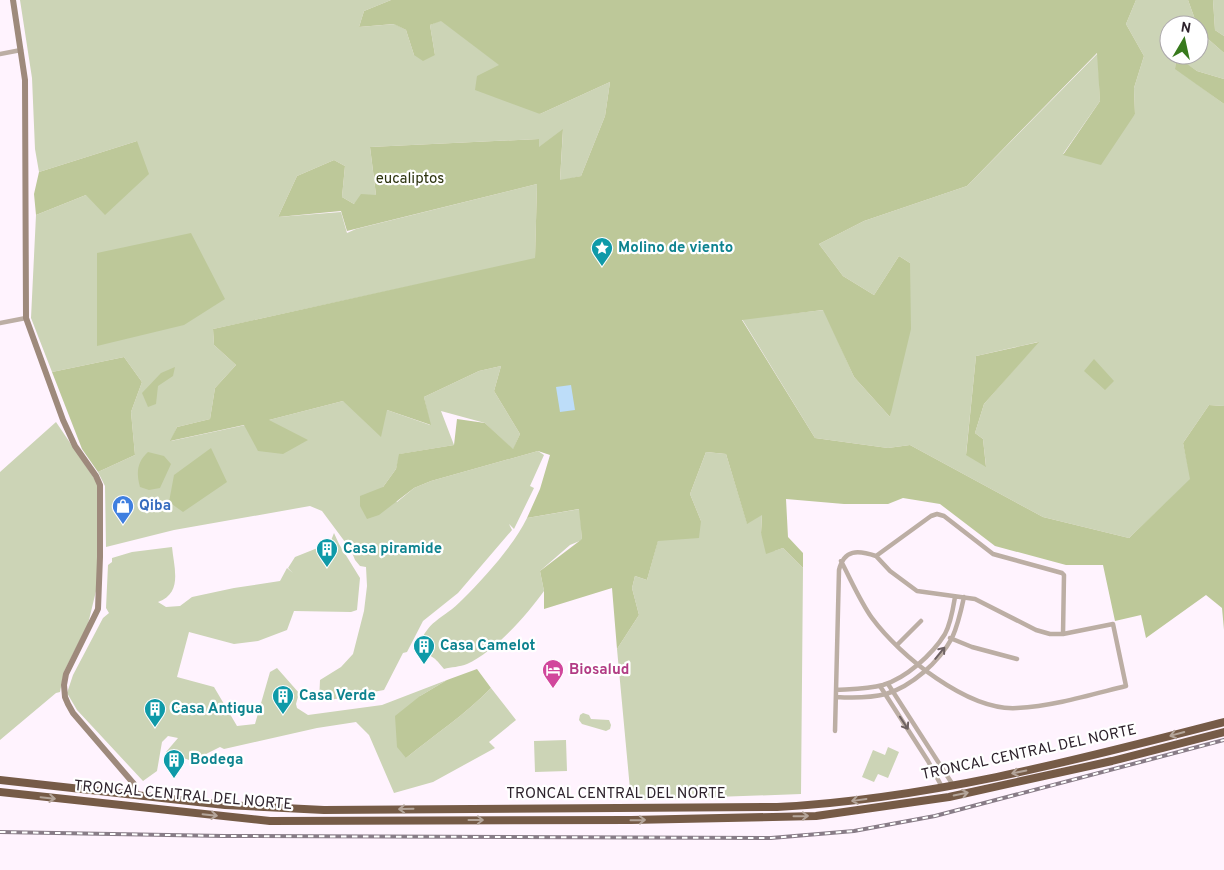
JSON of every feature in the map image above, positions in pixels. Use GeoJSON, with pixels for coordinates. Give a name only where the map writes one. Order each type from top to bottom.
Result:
{"type":"FeatureCollection","features":[{"type":"Feature","properties":{"kind":"highway","name":"TRONCAL CENTRAL DEL NORTE"},"geometry":{"type":"LineString","coordinates":[[0,780],[225,805],[324,810],[777,807],[835,804],[954,786],[1064,762],[1224,722]]}},
{"type":"Feature","properties":{"kind":"highway","name":"TRONCAL CENTRAL DEL NORTE"},"geometry":{"type":"LineString","coordinates":[[0,792],[270,821],[631,820],[816,816],[949,797],[1112,761],[1224,732]]}},
{"type":"Feature","properties":{"kind":"street"},"geometry":{"type":"LineString","coordinates":[[13,0],[25,80],[26,318],[63,420],[76,446],[100,485],[98,609],[66,674],[64,685],[65,697],[73,713],[134,784],[136,794]]}},
{"type":"Feature","properties":{"kind":"street"},"geometry":{"type":"LineString","coordinates":[[0,54],[21,50]]}},
{"type":"Feature","properties":{"kind":"street"},"geometry":{"type":"LineString","coordinates":[[0,323],[26,318]]}},
{"type":"Feature","properties":{"kind":"street"},"geometry":{"type":"LineString","coordinates":[[876,556],[930,516],[937,514],[944,516],[993,554],[1062,573],[1064,575],[1063,634]]}},
{"type":"Feature","properties":{"kind":"street"},"geometry":{"type":"LineString","coordinates":[[835,731],[839,570],[841,561],[847,555],[854,553],[861,552],[876,556],[890,571],[917,591],[975,599],[1036,630],[1050,634],[1063,634],[1113,624],[1126,686],[1063,702],[1016,708],[993,706],[962,695],[925,670],[897,646],[872,618],[841,561]]}},
{"type":"Feature","properties":{"kind":"street"},"geometry":{"type":"LineString","coordinates":[[836,690],[859,689],[888,684],[919,664],[945,634],[955,597]]}},
{"type":"Feature","properties":{"kind":"street"},"geometry":{"type":"LineString","coordinates":[[836,697],[860,698],[885,694],[909,682],[925,670],[941,654],[951,638],[959,619],[964,598]]}},
{"type":"Feature","properties":{"kind":"street"},"geometry":{"type":"LineString","coordinates":[[897,646],[921,621]]}},
{"type":"Feature","properties":{"kind":"street"},"geometry":{"type":"LineString","coordinates":[[945,634],[972,647],[1017,659]]}},
{"type":"Feature","properties":{"kind":"street"},"geometry":{"type":"LineString","coordinates":[[888,684],[954,786]]}},
{"type":"Feature","properties":{"kind":"street"},"geometry":{"type":"LineString","coordinates":[[880,686],[942,788]]}},
{"type":"Feature","properties":{"kind":"street"},"geometry":{"type":"LineString","coordinates":[[913,738],[921,734]]}},
{"type":"Feature","properties":{"kind":"green space"},"geometry":{"type":"Polygon","coordinates":[[[20,0],[391,0],[364,11],[359,27],[395,24],[406,30],[414,55],[435,55],[430,25],[441,20],[500,65],[540,114],[610,82],[605,116],[581,176],[560,181],[563,130],[539,148],[539,139],[370,147],[376,195],[354,204],[342,197],[345,166],[334,160],[297,176],[278,217],[341,212],[347,233],[356,229],[537,184],[535,259],[213,329],[214,345],[236,365],[215,388],[210,419],[177,427],[171,441],[269,420],[343,401],[387,410],[430,425],[424,397],[479,371],[501,366],[494,391],[520,434],[513,450],[485,423],[441,411],[454,445],[400,454],[396,469],[383,487],[397,502],[414,488],[431,481],[538,451],[544,455],[530,486],[534,488],[514,529],[509,524],[512,530],[458,593],[423,621],[407,652],[403,653],[384,690],[319,702],[320,680],[341,667],[353,654],[364,611],[367,586],[366,567],[360,566],[355,560],[351,550],[322,511],[310,506],[174,530],[106,547],[105,486],[98,472],[135,455],[131,412],[142,382],[124,357],[52,372],[31,318],[36,215],[86,195],[137,141],[39,172],[35,149],[32,78],[20,0]]]}},
{"type":"Feature","properties":{"kind":"green space","name":"eucaliptos"},"geometry":{"type":"Polygon","coordinates":[[[391,0],[1136,0],[1126,24],[1144,56],[1134,88],[1135,114],[1101,165],[1063,155],[1100,101],[1097,53],[967,186],[864,221],[819,244],[843,276],[874,295],[899,256],[910,263],[911,329],[890,417],[854,377],[823,310],[742,320],[815,438],[888,448],[910,445],[1043,517],[1129,538],[1190,479],[1183,443],[1209,405],[1224,406],[1224,630],[1222,608],[1206,595],[1146,638],[1141,615],[1115,621],[1103,565],[1066,565],[995,546],[940,504],[903,498],[888,504],[844,504],[786,499],[788,537],[803,553],[803,568],[783,548],[766,554],[761,533],[762,515],[747,524],[726,454],[706,452],[690,494],[701,521],[699,538],[658,541],[647,580],[635,576],[632,588],[639,615],[617,649],[612,588],[544,609],[544,591],[540,571],[582,539],[579,509],[527,518],[540,489],[550,455],[538,451],[431,481],[414,488],[379,515],[367,519],[360,506],[360,496],[383,487],[396,469],[399,454],[454,445],[457,419],[485,423],[513,449],[520,434],[494,391],[501,366],[479,371],[424,397],[431,425],[387,410],[381,437],[343,401],[269,420],[308,440],[283,454],[258,451],[244,425],[170,441],[177,427],[210,419],[215,388],[236,365],[214,345],[213,329],[535,258],[537,184],[347,231],[341,211],[278,217],[297,176],[334,160],[345,166],[342,197],[354,204],[361,194],[376,195],[370,147],[539,139],[539,147],[563,129],[560,180],[581,176],[605,116],[610,82],[540,114],[475,90],[477,76],[499,65],[441,21],[430,25],[435,55],[423,61],[414,55],[406,30],[394,24],[359,27],[364,11],[391,0]]]}},
{"type":"Feature","properties":{"kind":"green space"},"geometry":{"type":"Polygon","coordinates":[[[1136,0],[1188,0],[1193,15],[1159,15],[1159,65],[1175,65],[1175,68],[1224,104],[1224,406],[1209,405],[1183,443],[1191,479],[1129,538],[1043,517],[910,445],[888,448],[815,438],[742,319],[824,310],[854,377],[890,417],[910,263],[899,256],[874,295],[843,276],[819,244],[864,221],[967,186],[1098,53],[1100,101],[1063,154],[1135,114],[1134,88],[1144,56],[1126,24],[1136,0]],[[1038,342],[976,356],[966,454],[986,466],[983,439],[975,433],[984,404],[1038,342]]]}},
{"type":"Feature","properties":{"kind":"green space"},"geometry":{"type":"Polygon","coordinates":[[[1188,0],[1213,0],[1215,30],[1224,36],[1224,53],[1209,40],[1209,15],[1193,15],[1188,0]]]}},
{"type":"Feature","properties":{"kind":"green space"},"geometry":{"type":"Polygon","coordinates":[[[1213,0],[1224,0],[1224,36],[1215,30],[1213,0]]]}},
{"type":"Feature","properties":{"kind":"green space"},"geometry":{"type":"Polygon","coordinates":[[[1209,40],[1224,53],[1224,79],[1197,71],[1188,65],[1209,65],[1209,40]]]}},
{"type":"Feature","properties":{"kind":"green space"},"geometry":{"type":"Polygon","coordinates":[[[1175,65],[1189,65],[1197,71],[1224,79],[1224,104],[1175,69],[1175,65]]]}},
{"type":"Feature","properties":{"kind":"green space"},"geometry":{"type":"Polygon","coordinates":[[[137,141],[149,174],[105,215],[86,195],[36,215],[34,194],[39,172],[137,141]]]}},
{"type":"Feature","properties":{"kind":"green space"},"geometry":{"type":"Polygon","coordinates":[[[191,233],[225,299],[184,325],[97,346],[97,253],[191,233]]]}},
{"type":"Feature","properties":{"kind":"green space"},"geometry":{"type":"Polygon","coordinates":[[[1039,342],[984,404],[975,433],[983,439],[986,467],[966,455],[976,356],[1039,342]]]}},
{"type":"Feature","properties":{"kind":"green space"},"geometry":{"type":"Polygon","coordinates":[[[124,357],[142,382],[131,412],[135,455],[98,472],[82,449],[52,372],[124,357]]]}},
{"type":"Feature","properties":{"kind":"green space"},"geometry":{"type":"Polygon","coordinates":[[[1094,359],[1114,381],[1105,390],[1084,371],[1094,359]]]}},
{"type":"Feature","properties":{"kind":"green space"},"geometry":{"type":"Polygon","coordinates":[[[175,367],[173,376],[158,386],[156,404],[148,407],[142,393],[161,373],[175,367]]]}},
{"type":"Feature","properties":{"kind":"green space"},"geometry":{"type":"Polygon","coordinates":[[[56,422],[98,484],[97,587],[88,624],[64,672],[60,692],[56,693],[0,740],[0,472],[56,422]]]}},
{"type":"Feature","properties":{"kind":"green space"},"geometry":{"type":"Polygon","coordinates":[[[211,448],[227,482],[183,512],[169,502],[174,475],[211,448]]]}},
{"type":"Feature","properties":{"kind":"green space"},"geometry":{"type":"Polygon","coordinates":[[[148,452],[164,456],[171,464],[160,488],[149,490],[140,487],[138,477],[140,464],[148,452]]]}},
{"type":"Feature","properties":{"kind":"green space"},"geometry":{"type":"Polygon","coordinates":[[[706,452],[726,454],[747,523],[762,514],[761,533],[774,551],[783,548],[803,568],[801,794],[631,800],[617,649],[639,615],[632,588],[635,576],[647,580],[658,540],[701,521],[690,494],[706,452]]]}},
{"type":"Feature","properties":{"kind":"green space"},"geometry":{"type":"Polygon","coordinates":[[[580,509],[582,540],[570,545],[540,571],[544,591],[529,611],[499,642],[467,664],[444,669],[432,657],[416,653],[420,642],[430,626],[455,606],[489,571],[507,550],[527,518],[580,509]]]}},
{"type":"Feature","properties":{"kind":"green space"},"geometry":{"type":"Polygon","coordinates":[[[334,533],[360,578],[357,610],[351,612],[294,611],[287,630],[258,641],[234,644],[189,632],[177,677],[214,687],[237,726],[255,724],[270,672],[277,668],[299,693],[296,704],[297,708],[308,715],[382,705],[447,680],[420,696],[406,758],[460,716],[491,688],[516,720],[489,742],[495,748],[433,782],[394,793],[369,735],[356,722],[317,728],[224,749],[220,747],[192,761],[166,752],[178,738],[168,736],[162,742],[157,771],[143,781],[77,710],[67,693],[73,675],[103,618],[109,613],[106,608],[108,565],[112,562],[112,558],[132,552],[172,547],[175,571],[174,586],[166,598],[158,602],[166,607],[180,606],[192,597],[280,581],[287,568],[293,573],[288,568],[295,557],[330,543],[334,533]]]}},
{"type":"Feature","properties":{"kind":"green space"},"geometry":{"type":"Polygon","coordinates":[[[477,669],[491,688],[460,716],[406,758],[397,747],[395,716],[420,696],[447,680],[477,669]]]}},
{"type":"Feature","properties":{"kind":"green space"},"geometry":{"type":"Polygon","coordinates":[[[583,713],[589,715],[591,719],[609,720],[610,729],[606,731],[582,724],[579,720],[580,715],[583,713]]]}},
{"type":"Feature","properties":{"kind":"green space"},"geometry":{"type":"Polygon","coordinates":[[[566,740],[567,771],[535,772],[534,741],[566,740]]]}},
{"type":"Feature","properties":{"kind":"green space"},"geometry":{"type":"Polygon","coordinates":[[[888,747],[899,752],[888,778],[878,774],[874,782],[862,777],[873,750],[885,755],[888,747]]]}},
{"type":"Feature","properties":{"kind":"water"},"geometry":{"type":"Polygon","coordinates":[[[571,385],[575,410],[560,412],[556,387],[571,385]]]}},
{"type":"Feature","properties":{"kind":"railway"},"geometry":{"type":"LineString","coordinates":[[0,832],[224,836],[771,838],[854,831],[935,816],[1224,740]]}},
{"type":"Feature","properties":{"kind":"place","name":"Molino de viento"},"geometry":{"type":"Point","coordinates":[602,267]}},
{"type":"Feature","properties":{"kind":"place","name":"Qiba"},"geometry":{"type":"Point","coordinates":[123,525]}},
{"type":"Feature","properties":{"kind":"place","name":"Casa piramide"},"geometry":{"type":"Point","coordinates":[327,568]}},
{"type":"Feature","properties":{"kind":"place","name":"Casa Camelot"},"geometry":{"type":"Point","coordinates":[424,665]}},
{"type":"Feature","properties":{"kind":"place","name":"Biosalud"},"geometry":{"type":"Point","coordinates":[553,689]}},
{"type":"Feature","properties":{"kind":"place","name":"Casa Verde"},"geometry":{"type":"Point","coordinates":[283,715]}},
{"type":"Feature","properties":{"kind":"place","name":"Casa Antigua"},"geometry":{"type":"Point","coordinates":[155,728]}},
{"type":"Feature","properties":{"kind":"place","name":"Bodega"},"geometry":{"type":"Point","coordinates":[174,779]}}]}
